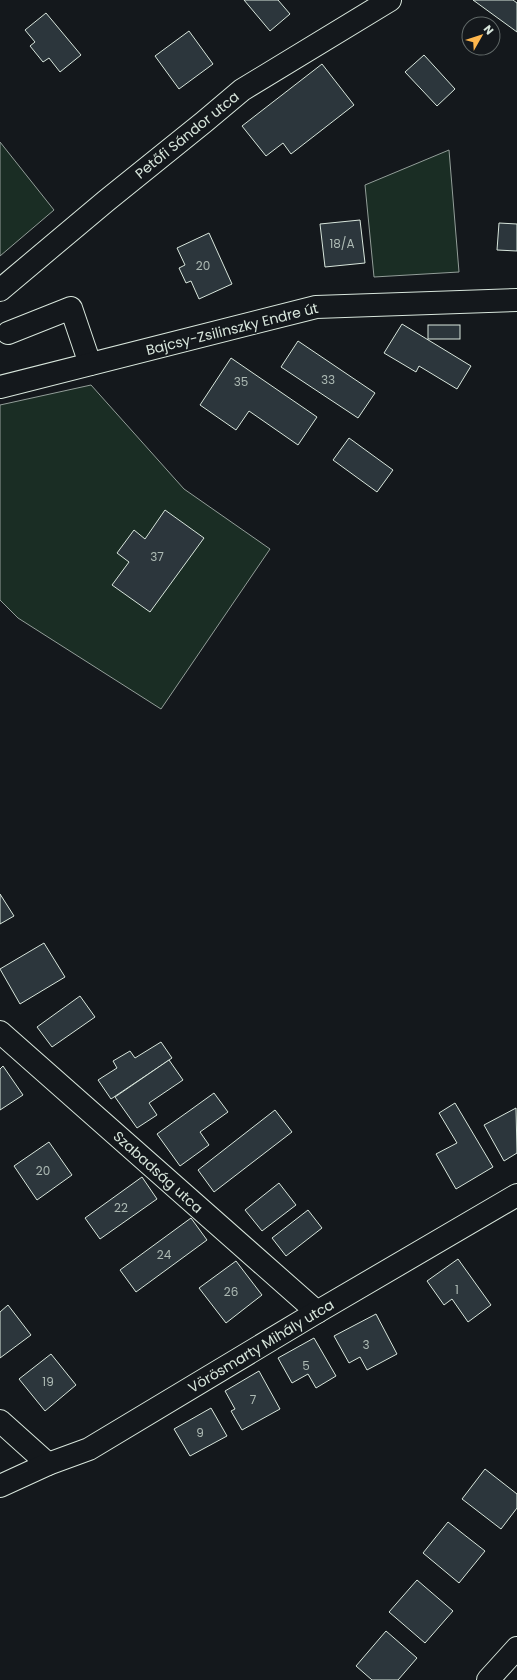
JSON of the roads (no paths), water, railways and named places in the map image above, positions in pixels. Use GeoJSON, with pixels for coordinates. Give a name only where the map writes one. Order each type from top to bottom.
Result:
{"type":"FeatureCollection","features":[{"type":"Feature","properties":{"kind":"street","name":"Petőfi Sándor utca"},"geometry":{"type":"LineString","coordinates":[[0,290],[242,90],[390,0]]}},
{"type":"Feature","properties":{"kind":"street","name":"Bajcsy-Zsilinszky Endre út"},"geometry":{"type":"LineString","coordinates":[[0,387],[316,307],[517,300]]}},
{"type":"Feature","properties":{"kind":"street"},"geometry":{"type":"LineString","coordinates":[[8,333],[71,308],[90,364]]}},
{"type":"Feature","properties":{"kind":"street","name":"Szabadság utca"},"geometry":{"type":"LineString","coordinates":[[0,1032],[317,1312]]}},
{"type":"Feature","properties":{"kind":"street","name":"Vörösmarty Mihály utca"},"geometry":{"type":"LineString","coordinates":[[0,1486],[48,1464],[89,1449],[317,1312],[517,1195]]}},
{"type":"Feature","properties":{"kind":"street"},"geometry":{"type":"LineString","coordinates":[[0,1421],[48,1464]]}},
{"type":"Feature","properties":{"kind":"street"},"geometry":{"type":"LineString","coordinates":[[488,1680],[517,1648]]}}]}
